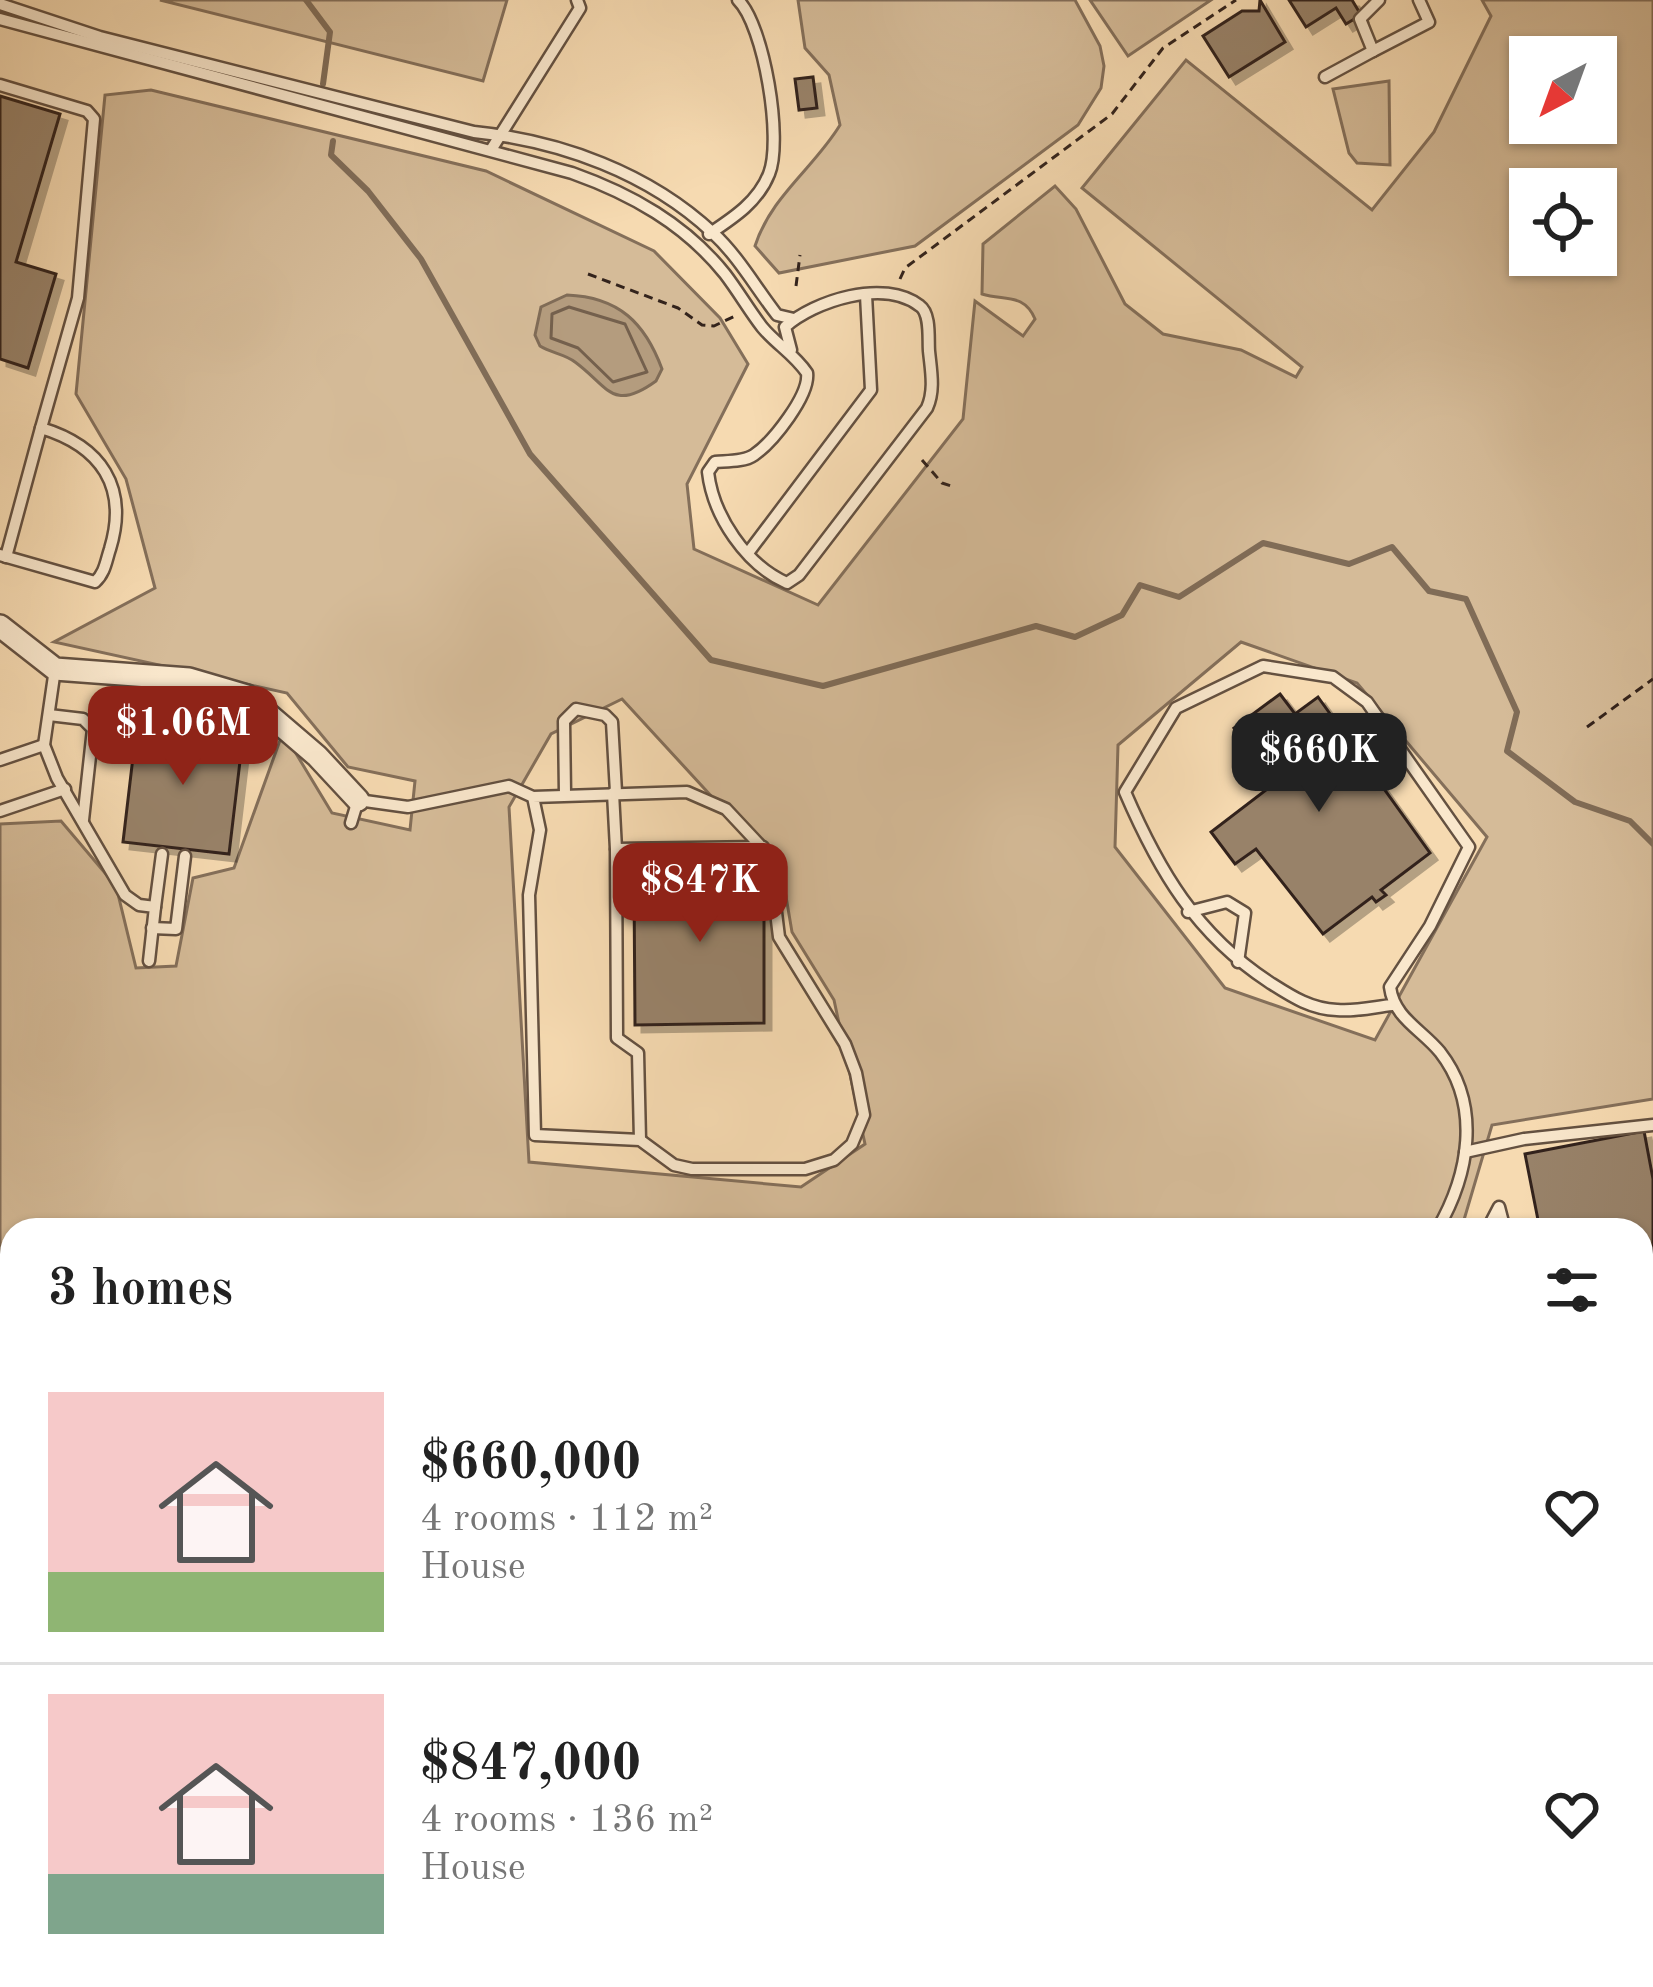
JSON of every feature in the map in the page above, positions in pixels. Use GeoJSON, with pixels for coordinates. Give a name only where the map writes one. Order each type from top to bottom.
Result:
{"type":"FeatureCollection","features":[{"type":"Feature","properties":{"kind":"street"},"geometry":{"type":"LineString","coordinates":[[0,626],[55,669],[178,678],[240,692],[317,756],[358,800]]}},
{"type":"Feature","properties":{"kind":"lane"},"geometry":{"type":"LineString","coordinates":[[698,244],[750,202],[773,162],[759,37],[738,0]]}},
{"type":"Feature","properties":{"kind":"lane"},"geometry":{"type":"LineString","coordinates":[[1373,51],[1360,20],[1379,0]]}},
{"type":"Feature","properties":{"kind":"lane"},"geometry":{"type":"LineString","coordinates":[[1325,77],[1429,22],[1419,0]]}},
{"type":"Feature","properties":{"kind":"lane"},"geometry":{"type":"LineString","coordinates":[[491,150],[567,37],[581,3]]}},
{"type":"Feature","properties":{"kind":"lane"},"geometry":{"type":"LineString","coordinates":[[0,4],[130,45],[474,132],[499,134],[617,169],[662,193],[712,231],[777,315],[794,320]]}},
{"type":"Feature","properties":{"kind":"lane"},"geometry":{"type":"LineString","coordinates":[[0,19],[471,144],[614,188],[698,244],[763,328],[791,350]]}},
{"type":"Feature","properties":{"kind":"lane"},"geometry":{"type":"LineString","coordinates":[[0,85],[87,111],[94,119],[78,298],[3,556],[90,583],[101,576],[117,527],[117,498],[77,440],[41,428]]}},
{"type":"Feature","properties":{"kind":"lane"},"geometry":{"type":"LineString","coordinates":[[748,553],[871,390],[866,295]]}},
{"type":"Feature","properties":{"kind":"lane"},"geometry":{"type":"LineString","coordinates":[[866,295],[918,304],[926,314],[933,388],[927,408],[796,579],[783,582],[748,553],[719,511],[708,468],[753,456],[802,395],[808,376],[783,333],[794,320],[824,304],[866,295]]}},
{"type":"Feature","properties":{"kind":"lane"},"geometry":{"type":"LineString","coordinates":[[1392,1005],[1337,1011],[1301,1004],[1238,962],[1188,912],[1153,858],[1125,792],[1176,708],[1263,666],[1333,676],[1367,702],[1469,847],[1430,926],[1390,987],[1392,1005],[1440,1052],[1466,1106],[1462,1176],[1443,1218]]}},
{"type":"Feature","properties":{"kind":"lane"},"geometry":{"type":"LineString","coordinates":[[55,669],[44,745],[125,895],[139,905],[154,907]]}},
{"type":"Feature","properties":{"kind":"lane"},"geometry":{"type":"LineString","coordinates":[[565,794],[564,722],[576,709],[605,715],[612,722],[615,792],[617,1038],[638,1053],[640,1140]]}},
{"type":"Feature","properties":{"kind":"lane"},"geometry":{"type":"LineString","coordinates":[[49,715],[83,719],[93,729],[83,821]]}},
{"type":"Feature","properties":{"kind":"lane"},"geometry":{"type":"LineString","coordinates":[[0,760],[44,745]]}},
{"type":"Feature","properties":{"kind":"lane"},"geometry":{"type":"LineString","coordinates":[[351,823],[358,800],[408,807],[509,786],[533,797],[674,790],[708,797],[770,860],[776,929],[845,1043],[861,1088],[862,1126],[834,1160],[795,1170],[684,1168],[640,1140],[544,1138],[532,1131],[529,895],[540,830],[533,797]]}},
{"type":"Feature","properties":{"kind":"lane"},"geometry":{"type":"LineString","coordinates":[[0,812],[65,789]]}},
{"type":"Feature","properties":{"kind":"lane"},"geometry":{"type":"LineString","coordinates":[[616,849],[763,848]]}},
{"type":"Feature","properties":{"kind":"lane"},"geometry":{"type":"LineString","coordinates":[[149,961],[162,854]]}},
{"type":"Feature","properties":{"kind":"lane"},"geometry":{"type":"LineString","coordinates":[[152,928],[176,928],[185,856]]}},
{"type":"Feature","properties":{"kind":"lane"},"geometry":{"type":"LineString","coordinates":[[1188,912],[1227,902],[1245,913],[1238,962]]}},
{"type":"Feature","properties":{"kind":"lane"},"geometry":{"type":"LineString","coordinates":[[1465,1152],[1524,1139],[1653,1125]]}},
{"type":"Feature","properties":{"kind":"path"},"geometry":{"type":"LineString","coordinates":[[898,299],[902,272],[915,260],[1093,128],[1129,96],[1162,48],[1236,0]]}},
{"type":"Feature","properties":{"kind":"path"},"geometry":{"type":"LineString","coordinates":[[796,286],[800,255]]}},
{"type":"Feature","properties":{"kind":"path"},"geometry":{"type":"LineString","coordinates":[[588,274],[678,308],[702,325],[714,326],[744,312]]}},
{"type":"Feature","properties":{"kind":"path"},"geometry":{"type":"LineString","coordinates":[[922,460],[942,483],[954,488]]}},
{"type":"Feature","properties":{"kind":"path"},"geometry":{"type":"LineString","coordinates":[[1587,727],[1653,679]]}},
{"type":"Feature","properties":{"kind":"shaded area"},"geometry":{"type":"Polygon","coordinates":[[[160,0],[507,0],[483,81],[160,0]]]}},
{"type":"Feature","properties":{"kind":"shaded area"},"geometry":{"type":"Polygon","coordinates":[[[798,0],[1075,0],[1100,46],[1101,88],[1078,125],[915,246],[779,273],[755,246],[762,228],[840,125],[829,75],[805,48],[798,0]]]}},
{"type":"Feature","properties":{"kind":"shaded area"},"geometry":{"type":"Polygon","coordinates":[[[1090,0],[1211,0],[1128,56],[1090,0]]]}},
{"type":"Feature","properties":{"kind":"shaded area"},"geometry":{"type":"Polygon","coordinates":[[[1482,0],[1653,0],[1653,1099],[1492,1125],[1465,1218],[0,1218],[0,824],[61,821],[116,886],[136,968],[176,966],[193,878],[234,868],[283,732],[332,813],[410,830],[415,781],[348,767],[287,693],[54,642],[155,588],[126,479],[76,394],[105,95],[151,90],[486,171],[654,251],[720,318],[748,364],[687,484],[694,549],[818,605],[963,419],[975,301],[1023,336],[1035,319],[1019,302],[982,294],[983,244],[1055,186],[1076,209],[1125,304],[1163,334],[1241,350],[1296,377],[1302,367],[1082,188],[1186,60],[1372,210],[1434,132],[1491,16],[1482,0]],[[1241,642],[1118,745],[1115,847],[1225,988],[1375,1040],[1487,837],[1357,683],[1241,642]],[[622,699],[551,734],[509,807],[529,1162],[801,1187],[865,1144],[834,1000],[792,932],[782,873],[622,699]]]}},
{"type":"Feature","properties":{"kind":"shaded area"},"geometry":{"type":"Polygon","coordinates":[[[1389,81],[1390,165],[1357,163],[1349,153],[1333,89],[1389,81]]]}},
{"type":"Feature","properties":{"kind":"water"},"geometry":{"type":"Polygon","coordinates":[[[567,295],[601,301],[628,316],[647,338],[662,369],[656,381],[620,395],[571,359],[540,346],[535,335],[541,307],[567,295]]]}},
{"type":"Feature","properties":{"kind":"building"},"geometry":{"type":"Polygon","coordinates":[[[1260,0],[1285,42],[1229,77],[1203,36],[1242,11],[1259,11],[1260,0]]]}},
{"type":"Feature","properties":{"kind":"building"},"geometry":{"type":"Polygon","coordinates":[[[1289,0],[1352,0],[1361,15],[1346,24],[1336,8],[1306,27],[1289,0]]]}},
{"type":"Feature","properties":{"kind":"building"},"geometry":{"type":"Polygon","coordinates":[[[813,77],[817,108],[799,110],[795,79],[813,77]]]}},
{"type":"Feature","properties":{"kind":"building"},"geometry":{"type":"Polygon","coordinates":[[[0,96],[60,114],[16,262],[56,274],[28,368],[0,359],[0,96]]]}},
{"type":"Feature","properties":{"kind":"building"},"geometry":{"type":"Polygon","coordinates":[[[1280,694],[1295,714],[1318,697],[1430,853],[1381,890],[1386,895],[1376,902],[1372,897],[1323,934],[1256,849],[1235,864],[1211,832],[1275,783],[1234,728],[1280,694]]]}},
{"type":"Feature","properties":{"kind":"building"},"geometry":{"type":"Polygon","coordinates":[[[191,719],[198,731],[243,736],[229,854],[123,842],[137,723],[183,729],[191,719]]]}},
{"type":"Feature","properties":{"kind":"building"},"geometry":{"type":"Polygon","coordinates":[[[764,863],[764,1023],[635,1025],[634,883],[651,883],[651,864],[764,863]]]}},
{"type":"Feature","properties":{"kind":"building"},"geometry":{"type":"Polygon","coordinates":[[[1644,1131],[1653,1179],[1653,1218],[1538,1218],[1525,1154],[1644,1131]]]}},
{"type":"Feature","properties":{"kind":"waterway"},"geometry":{"type":"LineString","coordinates":[[306,0],[330,32],[323,84]]}},
{"type":"Feature","properties":{"kind":"waterway"},"geometry":{"type":"LineString","coordinates":[[333,141],[331,155],[368,191],[421,259],[530,454],[711,660],[823,686],[1036,626],[1075,637],[1122,615],[1140,585],[1179,597],[1263,543],[1349,564],[1392,547],[1429,591],[1466,599],[1517,712],[1507,751],[1575,802],[1630,821],[1653,844]]}}]}
